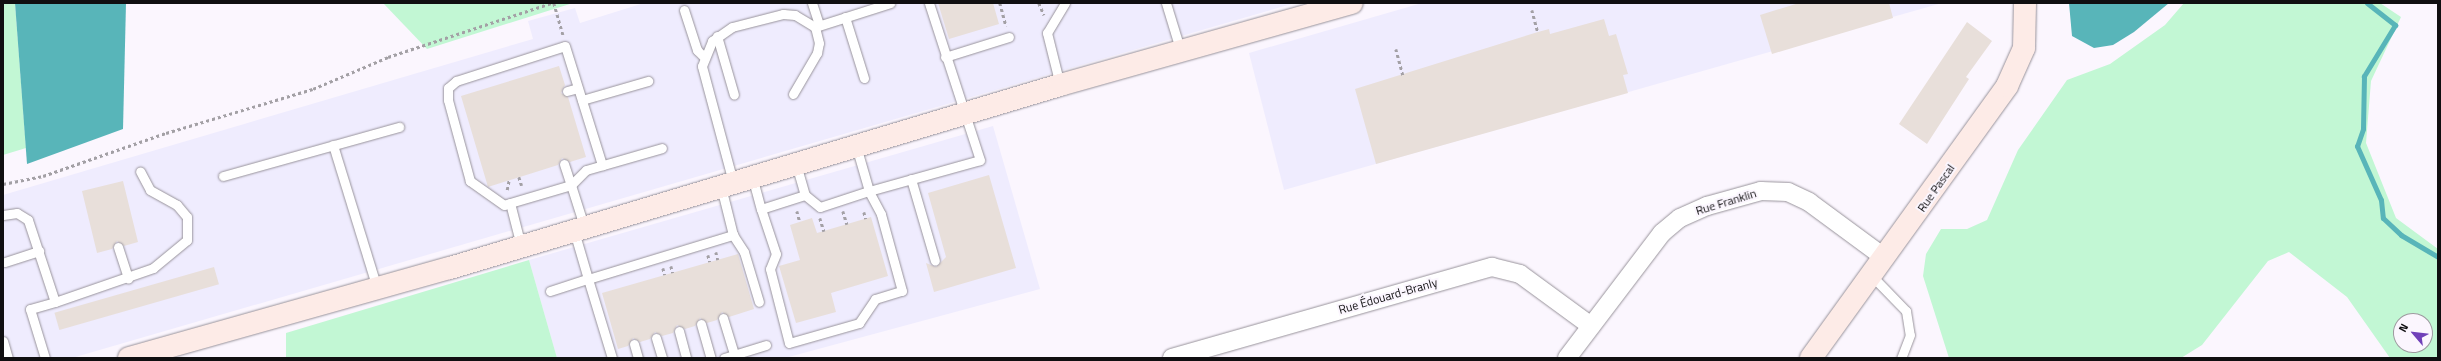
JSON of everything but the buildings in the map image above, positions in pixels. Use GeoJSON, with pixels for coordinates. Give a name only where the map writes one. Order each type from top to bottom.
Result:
{"type":"FeatureCollection","features":[{"type":"Feature","properties":{"kind":"street"},"geometry":{"type":"LineString","coordinates":[[129,358],[522,246],[735,181],[1060,85],[1352,3]]}},
{"type":"Feature","properties":{"kind":"street","name":"Rue Pascal"},"geometry":{"type":"LineString","coordinates":[[1811,358],[1885,258],[2015,71],[2025,42],[2025,3]]}},
{"type":"Feature","properties":{"kind":"street","name":"Rue Franklin"},"geometry":{"type":"LineString","coordinates":[[1567,358],[1670,226],[1697,210],[1761,191],[1788,192],[1804,199],[1885,258]]}},
{"type":"Feature","properties":{"kind":"street","name":"Rue Édouard-Branly"},"geometry":{"type":"LineString","coordinates":[[1172,358],[1492,267],[1520,274],[1591,326]]}},
{"type":"Feature","properties":{"kind":"lane"},"geometry":{"type":"LineString","coordinates":[[792,94],[818,53],[819,43],[817,26],[812,3]]}},
{"type":"Feature","properties":{"kind":"lane"},"geometry":{"type":"LineString","coordinates":[[759,302],[744,252],[733,235],[735,181],[704,78],[704,57],[717,36],[732,26],[783,14],[795,15],[817,26],[890,3]]}},
{"type":"Feature","properties":{"kind":"lane"},"geometry":{"type":"LineString","coordinates":[[796,164],[805,195],[820,207],[869,191],[980,160],[945,57],[929,3]]}},
{"type":"Feature","properties":{"kind":"lane"},"geometry":{"type":"LineString","coordinates":[[1060,85],[1048,33],[1065,3]]}},
{"type":"Feature","properties":{"kind":"lane"},"geometry":{"type":"LineString","coordinates":[[1166,3],[1181,52]]}},
{"type":"Feature","properties":{"kind":"lane"},"geometry":{"type":"LineString","coordinates":[[684,10],[697,50],[704,57]]}},
{"type":"Feature","properties":{"kind":"lane"},"geometry":{"type":"LineString","coordinates":[[845,17],[864,78]]}},
{"type":"Feature","properties":{"kind":"lane"},"geometry":{"type":"LineString","coordinates":[[717,36],[734,95]]}},
{"type":"Feature","properties":{"kind":"lane"},"geometry":{"type":"LineString","coordinates":[[945,57],[1009,37]]}},
{"type":"Feature","properties":{"kind":"lane"},"geometry":{"type":"LineString","coordinates":[[602,165],[565,46],[456,80],[448,88],[448,100],[470,181],[504,205],[571,185],[586,170],[662,148]]}},
{"type":"Feature","properties":{"kind":"lane"},"geometry":{"type":"LineString","coordinates":[[582,100],[648,81]]}},
{"type":"Feature","properties":{"kind":"lane"},"geometry":{"type":"LineString","coordinates":[[566,91],[578,88]]}},
{"type":"Feature","properties":{"kind":"lane"},"geometry":{"type":"LineString","coordinates":[[223,176],[399,127]]}},
{"type":"Feature","properties":{"kind":"lane"},"geometry":{"type":"LineString","coordinates":[[333,145],[377,288]]}},
{"type":"Feature","properties":{"kind":"lane"},"geometry":{"type":"LineString","coordinates":[[735,181],[762,209],[776,254],[770,268],[789,343],[859,323],[875,299],[902,291],[881,214],[869,191],[856,146]]}},
{"type":"Feature","properties":{"kind":"lane"},"geometry":{"type":"LineString","coordinates":[[564,164],[571,185],[588,279],[612,358]]}},
{"type":"Feature","properties":{"kind":"lane"},"geometry":{"type":"LineString","coordinates":[[45,358],[30,309],[128,278],[153,268],[178,249],[187,240],[189,230],[187,217],[177,205],[150,190],[140,171]]}},
{"type":"Feature","properties":{"kind":"lane"},"geometry":{"type":"LineString","coordinates":[[911,179],[935,261]]}},
{"type":"Feature","properties":{"kind":"lane"},"geometry":{"type":"LineString","coordinates":[[762,209],[805,195]]}},
{"type":"Feature","properties":{"kind":"lane"},"geometry":{"type":"LineString","coordinates":[[510,203],[522,246]]}},
{"type":"Feature","properties":{"kind":"lane"},"geometry":{"type":"LineString","coordinates":[[3,215],[23,215],[33,229],[55,302]]}},
{"type":"Feature","properties":{"kind":"lane"},"geometry":{"type":"LineString","coordinates":[[550,291],[733,235]]}},
{"type":"Feature","properties":{"kind":"lane"},"geometry":{"type":"LineString","coordinates":[[118,247],[128,278]]}},
{"type":"Feature","properties":{"kind":"lane"},"geometry":{"type":"LineString","coordinates":[[5,262],[39,251]]}},
{"type":"Feature","properties":{"kind":"lane"},"geometry":{"type":"LineString","coordinates":[[1872,276],[1906,311],[1910,335],[1901,358]]}},
{"type":"Feature","properties":{"kind":"lane"},"geometry":{"type":"LineString","coordinates":[[724,318],[734,355]]}},
{"type":"Feature","properties":{"kind":"lane"},"geometry":{"type":"LineString","coordinates":[[702,324],[711,358]]}},
{"type":"Feature","properties":{"kind":"lane"},"geometry":{"type":"LineString","coordinates":[[678,331],[686,358]]}},
{"type":"Feature","properties":{"kind":"lane"},"geometry":{"type":"LineString","coordinates":[[656,338],[662,358]]}},
{"type":"Feature","properties":{"kind":"lane"},"geometry":{"type":"LineString","coordinates":[[3,341],[8,358]]}},
{"type":"Feature","properties":{"kind":"lane"},"geometry":{"type":"LineString","coordinates":[[634,344],[638,358]]}},
{"type":"Feature","properties":{"kind":"lane"},"geometry":{"type":"LineString","coordinates":[[724,358],[766,345]]}},
{"type":"Feature","properties":{"kind":"path"},"geometry":{"type":"LineString","coordinates":[[3,184],[43,176],[166,133],[313,89],[388,57],[552,3],[565,46]]}},
{"type":"Feature","properties":{"kind":"path"},"geometry":{"type":"LineString","coordinates":[[1000,3],[1006,26]]}},
{"type":"Feature","properties":{"kind":"path"},"geometry":{"type":"LineString","coordinates":[[1532,10],[1538,32]]}},
{"type":"Feature","properties":{"kind":"path"},"geometry":{"type":"LineString","coordinates":[[1396,49],[1403,75]]}},
{"type":"Feature","properties":{"kind":"shaded area"},"geometry":{"type":"Polygon","coordinates":[[[644,3],[1295,3],[72,358],[3,358],[3,195],[533,39],[528,21],[575,8],[580,23],[644,3]]]}},
{"type":"Feature","properties":{"kind":"shaded area"},"geometry":{"type":"Polygon","coordinates":[[[1422,3],[1942,3],[1284,190],[1249,53],[1422,3]]]}},
{"type":"Feature","properties":{"kind":"shaded area"},"geometry":{"type":"Polygon","coordinates":[[[993,126],[1040,289],[785,358],[557,358],[529,260],[993,126]]]}},
{"type":"Feature","properties":{"kind":"green space"},"geometry":{"type":"Polygon","coordinates":[[[3,3],[15,3],[26,148],[3,155],[3,3]]]}},
{"type":"Feature","properties":{"kind":"green space"},"geometry":{"type":"Polygon","coordinates":[[[383,3],[573,3],[427,49],[383,3]]]}},
{"type":"Feature","properties":{"kind":"green space"},"geometry":{"type":"Polygon","coordinates":[[[2184,3],[2380,3],[2401,17],[2371,81],[2366,143],[2396,218],[2438,249],[2438,358],[2390,358],[2347,297],[2289,252],[2268,261],[2202,345],[2181,358],[1949,358],[1923,276],[1926,254],[1941,229],[1967,229],[1987,220],[2018,150],[2067,80],[2110,64],[2165,25],[2184,3]]]}},
{"type":"Feature","properties":{"kind":"green space"},"geometry":{"type":"Polygon","coordinates":[[[529,260],[557,358],[286,358],[286,333],[529,260]]]}},
{"type":"Feature","properties":{"kind":"water"},"geometry":{"type":"Polygon","coordinates":[[[15,3],[126,3],[123,129],[27,164],[15,3]]]}},
{"type":"Feature","properties":{"kind":"water"},"geometry":{"type":"Polygon","coordinates":[[[2069,3],[2169,3],[2134,32],[2113,45],[2094,48],[2072,36],[2069,3]]]}},
{"type":"Feature","properties":{"kind":"waterway"},"geometry":{"type":"LineString","coordinates":[[2367,3],[2395,25],[2364,76],[2363,129],[2357,146],[2381,200],[2383,218],[2401,235],[2438,257]]}}]}
